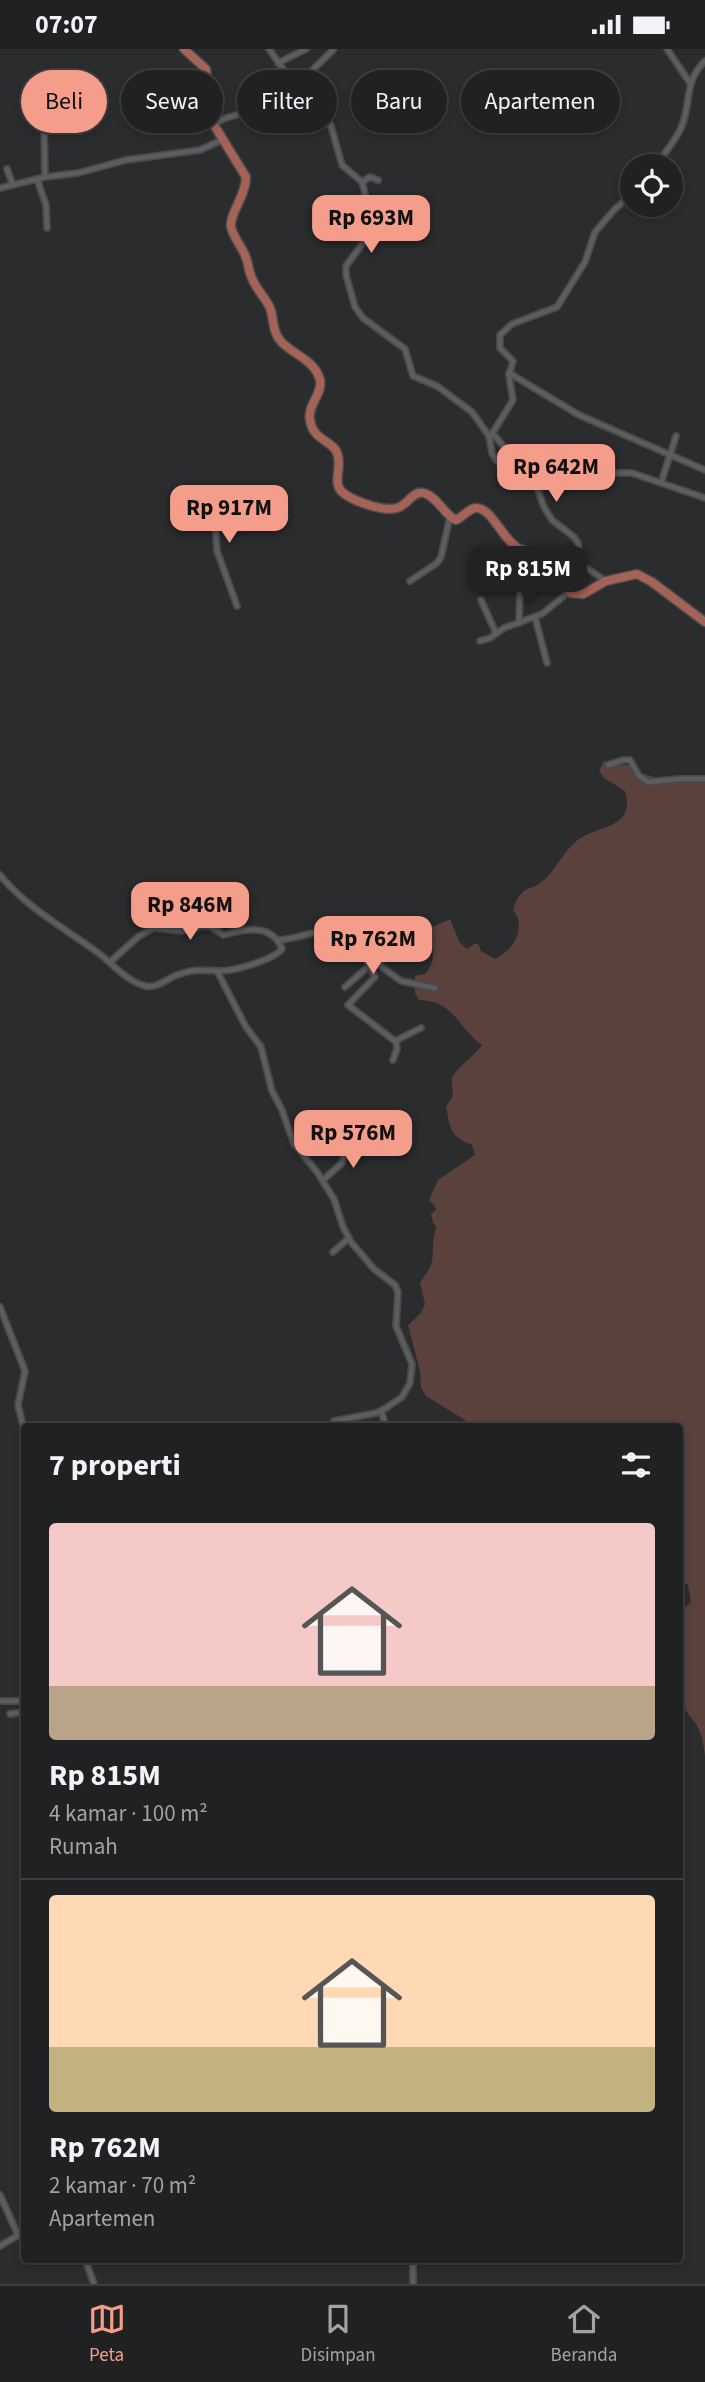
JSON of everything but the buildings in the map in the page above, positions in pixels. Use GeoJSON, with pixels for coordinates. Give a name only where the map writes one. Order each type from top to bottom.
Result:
{"type":"FeatureCollection","features":[{"type":"Feature","properties":{"kind":"main road"},"geometry":{"type":"LineString","coordinates":[[184,49],[206,70]]}},
{"type":"Feature","properties":{"kind":"main road"},"geometry":{"type":"LineString","coordinates":[[218,133],[246,179],[242,199],[232,218],[232,229],[246,257],[252,279],[270,309],[276,334],[284,344],[308,362],[319,378],[320,386],[312,404],[310,420],[316,435],[332,446],[338,456],[338,487],[347,496],[389,509],[400,507],[414,495],[422,493],[457,520],[473,509],[482,509],[492,517],[504,536],[515,546],[527,552],[554,552],[570,591],[583,594],[606,581],[630,574],[642,575],[705,622]]}},
{"type":"Feature","properties":{"kind":"street"},"geometry":{"type":"LineString","coordinates":[[269,49],[284,70]]}},
{"type":"Feature","properties":{"kind":"street"},"geometry":{"type":"LineString","coordinates":[[278,63],[306,49]]}},
{"type":"Feature","properties":{"kind":"street"},"geometry":{"type":"LineString","coordinates":[[667,49],[690,83]]}},
{"type":"Feature","properties":{"kind":"street"},"geometry":{"type":"LineString","coordinates":[[311,70],[333,50]]}},
{"type":"Feature","properties":{"kind":"street"},"geometry":{"type":"LineString","coordinates":[[666,154],[682,125],[695,70],[705,61]]}},
{"type":"Feature","properties":{"kind":"street"},"geometry":{"type":"LineString","coordinates":[[44,133],[45,177]]}},
{"type":"Feature","properties":{"kind":"street"},"geometry":{"type":"LineString","coordinates":[[333,133],[342,165],[362,182],[366,197],[369,235],[367,241],[351,257],[345,271],[357,312],[405,349],[413,376],[438,386],[469,409],[491,436],[506,449],[596,473],[632,473],[705,498]]}},
{"type":"Feature","properties":{"kind":"street"},"geometry":{"type":"LineString","coordinates":[[0,188],[45,177],[78,173],[139,157],[200,150],[223,139]]}},
{"type":"Feature","properties":{"kind":"street"},"geometry":{"type":"LineString","coordinates":[[7,169],[13,185]]}},
{"type":"Feature","properties":{"kind":"street"},"geometry":{"type":"LineString","coordinates":[[362,182],[372,177],[378,180]]}},
{"type":"Feature","properties":{"kind":"street"},"geometry":{"type":"LineString","coordinates":[[37,179],[46,205],[47,228]]}},
{"type":"Feature","properties":{"kind":"street"},"geometry":{"type":"LineString","coordinates":[[606,581],[585,567],[580,559],[578,543],[552,520],[536,485],[507,470],[496,460],[492,453],[491,436],[513,400],[509,373],[513,361],[500,348],[502,332],[512,324],[557,307],[585,262],[595,232],[620,205]]}},
{"type":"Feature","properties":{"kind":"street"},"geometry":{"type":"LineString","coordinates":[[509,373],[579,415],[705,470]]}},
{"type":"Feature","properties":{"kind":"street"},"geometry":{"type":"LineString","coordinates":[[662,483],[676,436]]}},
{"type":"Feature","properties":{"kind":"street"},"geometry":{"type":"LineString","coordinates":[[202,495],[215,519],[219,562],[237,606]]}},
{"type":"Feature","properties":{"kind":"street"},"geometry":{"type":"LineString","coordinates":[[410,581],[437,563],[441,557],[450,517]]}},
{"type":"Feature","properties":{"kind":"street"},"geometry":{"type":"LineString","coordinates":[[480,641],[547,611],[570,591]]}},
{"type":"Feature","properties":{"kind":"street"},"geometry":{"type":"LineString","coordinates":[[519,623],[520,594]]}},
{"type":"Feature","properties":{"kind":"street"},"geometry":{"type":"LineString","coordinates":[[481,600],[496,633]]}},
{"type":"Feature","properties":{"kind":"street"},"geometry":{"type":"LineString","coordinates":[[535,617],[547,663]]}},
{"type":"Feature","properties":{"kind":"street"},"geometry":{"type":"LineString","coordinates":[[608,765],[630,760],[641,779],[648,782],[705,779]]}},
{"type":"Feature","properties":{"kind":"street"},"geometry":{"type":"LineString","coordinates":[[0,875],[34,908],[133,980],[148,987],[183,973],[251,965],[275,956],[282,949],[278,940],[270,933],[258,930],[223,935],[205,926],[181,931],[154,928],[139,936],[110,962]]}},
{"type":"Feature","properties":{"kind":"street"},"geometry":{"type":"LineString","coordinates":[[278,940],[330,931],[339,934],[340,942],[369,952],[383,968],[401,981],[435,988]]}},
{"type":"Feature","properties":{"kind":"street"},"geometry":{"type":"LineString","coordinates":[[369,952],[366,958],[376,977],[348,1005],[396,1041],[398,1047],[393,1061]]}},
{"type":"Feature","properties":{"kind":"street"},"geometry":{"type":"LineString","coordinates":[[345,987],[369,966]]}},
{"type":"Feature","properties":{"kind":"street"},"geometry":{"type":"LineString","coordinates":[[217,971],[246,1027],[261,1047],[272,1091],[294,1144],[323,1180],[334,1199],[349,1238],[374,1269],[397,1287],[399,1296],[396,1326],[412,1364],[412,1377],[402,1397],[381,1411],[334,1421]]}},
{"type":"Feature","properties":{"kind":"street"},"geometry":{"type":"LineString","coordinates":[[396,1041],[421,1028]]}},
{"type":"Feature","properties":{"kind":"street"},"geometry":{"type":"LineString","coordinates":[[323,1180],[342,1163],[348,1139]]}},
{"type":"Feature","properties":{"kind":"street"},"geometry":{"type":"LineString","coordinates":[[333,1252],[349,1238]]}},
{"type":"Feature","properties":{"kind":"street"},"geometry":{"type":"LineString","coordinates":[[0,1307],[25,1371],[18,1405],[22,1423]]}},
{"type":"Feature","properties":{"kind":"street"},"geometry":{"type":"LineString","coordinates":[[381,1411],[385,1423]]}},
{"type":"Feature","properties":{"kind":"street"},"geometry":{"type":"LineString","coordinates":[[0,1702],[21,1701]]}},
{"type":"Feature","properties":{"kind":"street"},"geometry":{"type":"LineString","coordinates":[[10,1714],[21,1712]]}},
{"type":"Feature","properties":{"kind":"street"},"geometry":{"type":"LineString","coordinates":[[0,2195],[18,2235]]}},
{"type":"Feature","properties":{"kind":"street"},"geometry":{"type":"LineString","coordinates":[[0,2246],[21,2234]]}},
{"type":"Feature","properties":{"kind":"street"},"geometry":{"type":"LineString","coordinates":[[86,2263],[94,2284]]}},
{"type":"Feature","properties":{"kind":"street"},"geometry":{"type":"LineString","coordinates":[[413,2263],[413,2284]]}},
{"type":"Feature","properties":{"kind":"shaded area"},"geometry":{"type":"Polygon","coordinates":[[[604,761],[631,766],[662,783],[705,782],[705,1756],[702,1737],[683,1707],[683,1609],[691,1602],[688,1585],[683,1583],[683,1423],[469,1423],[426,1396],[421,1388],[420,1371],[408,1325],[421,1313],[425,1304],[420,1283],[431,1265],[436,1226],[431,1214],[436,1210],[435,1206],[429,1200],[438,1180],[475,1155],[472,1145],[452,1131],[446,1107],[453,1096],[454,1075],[482,1045],[448,1010],[431,1001],[419,1000],[415,993],[415,976],[425,974],[432,963],[428,929],[450,919],[460,943],[467,949],[478,944],[481,951],[495,959],[508,950],[518,931],[519,924],[513,910],[520,895],[545,879],[579,839],[614,824],[625,812],[625,791],[604,778],[599,771],[604,761]]]}}]}
